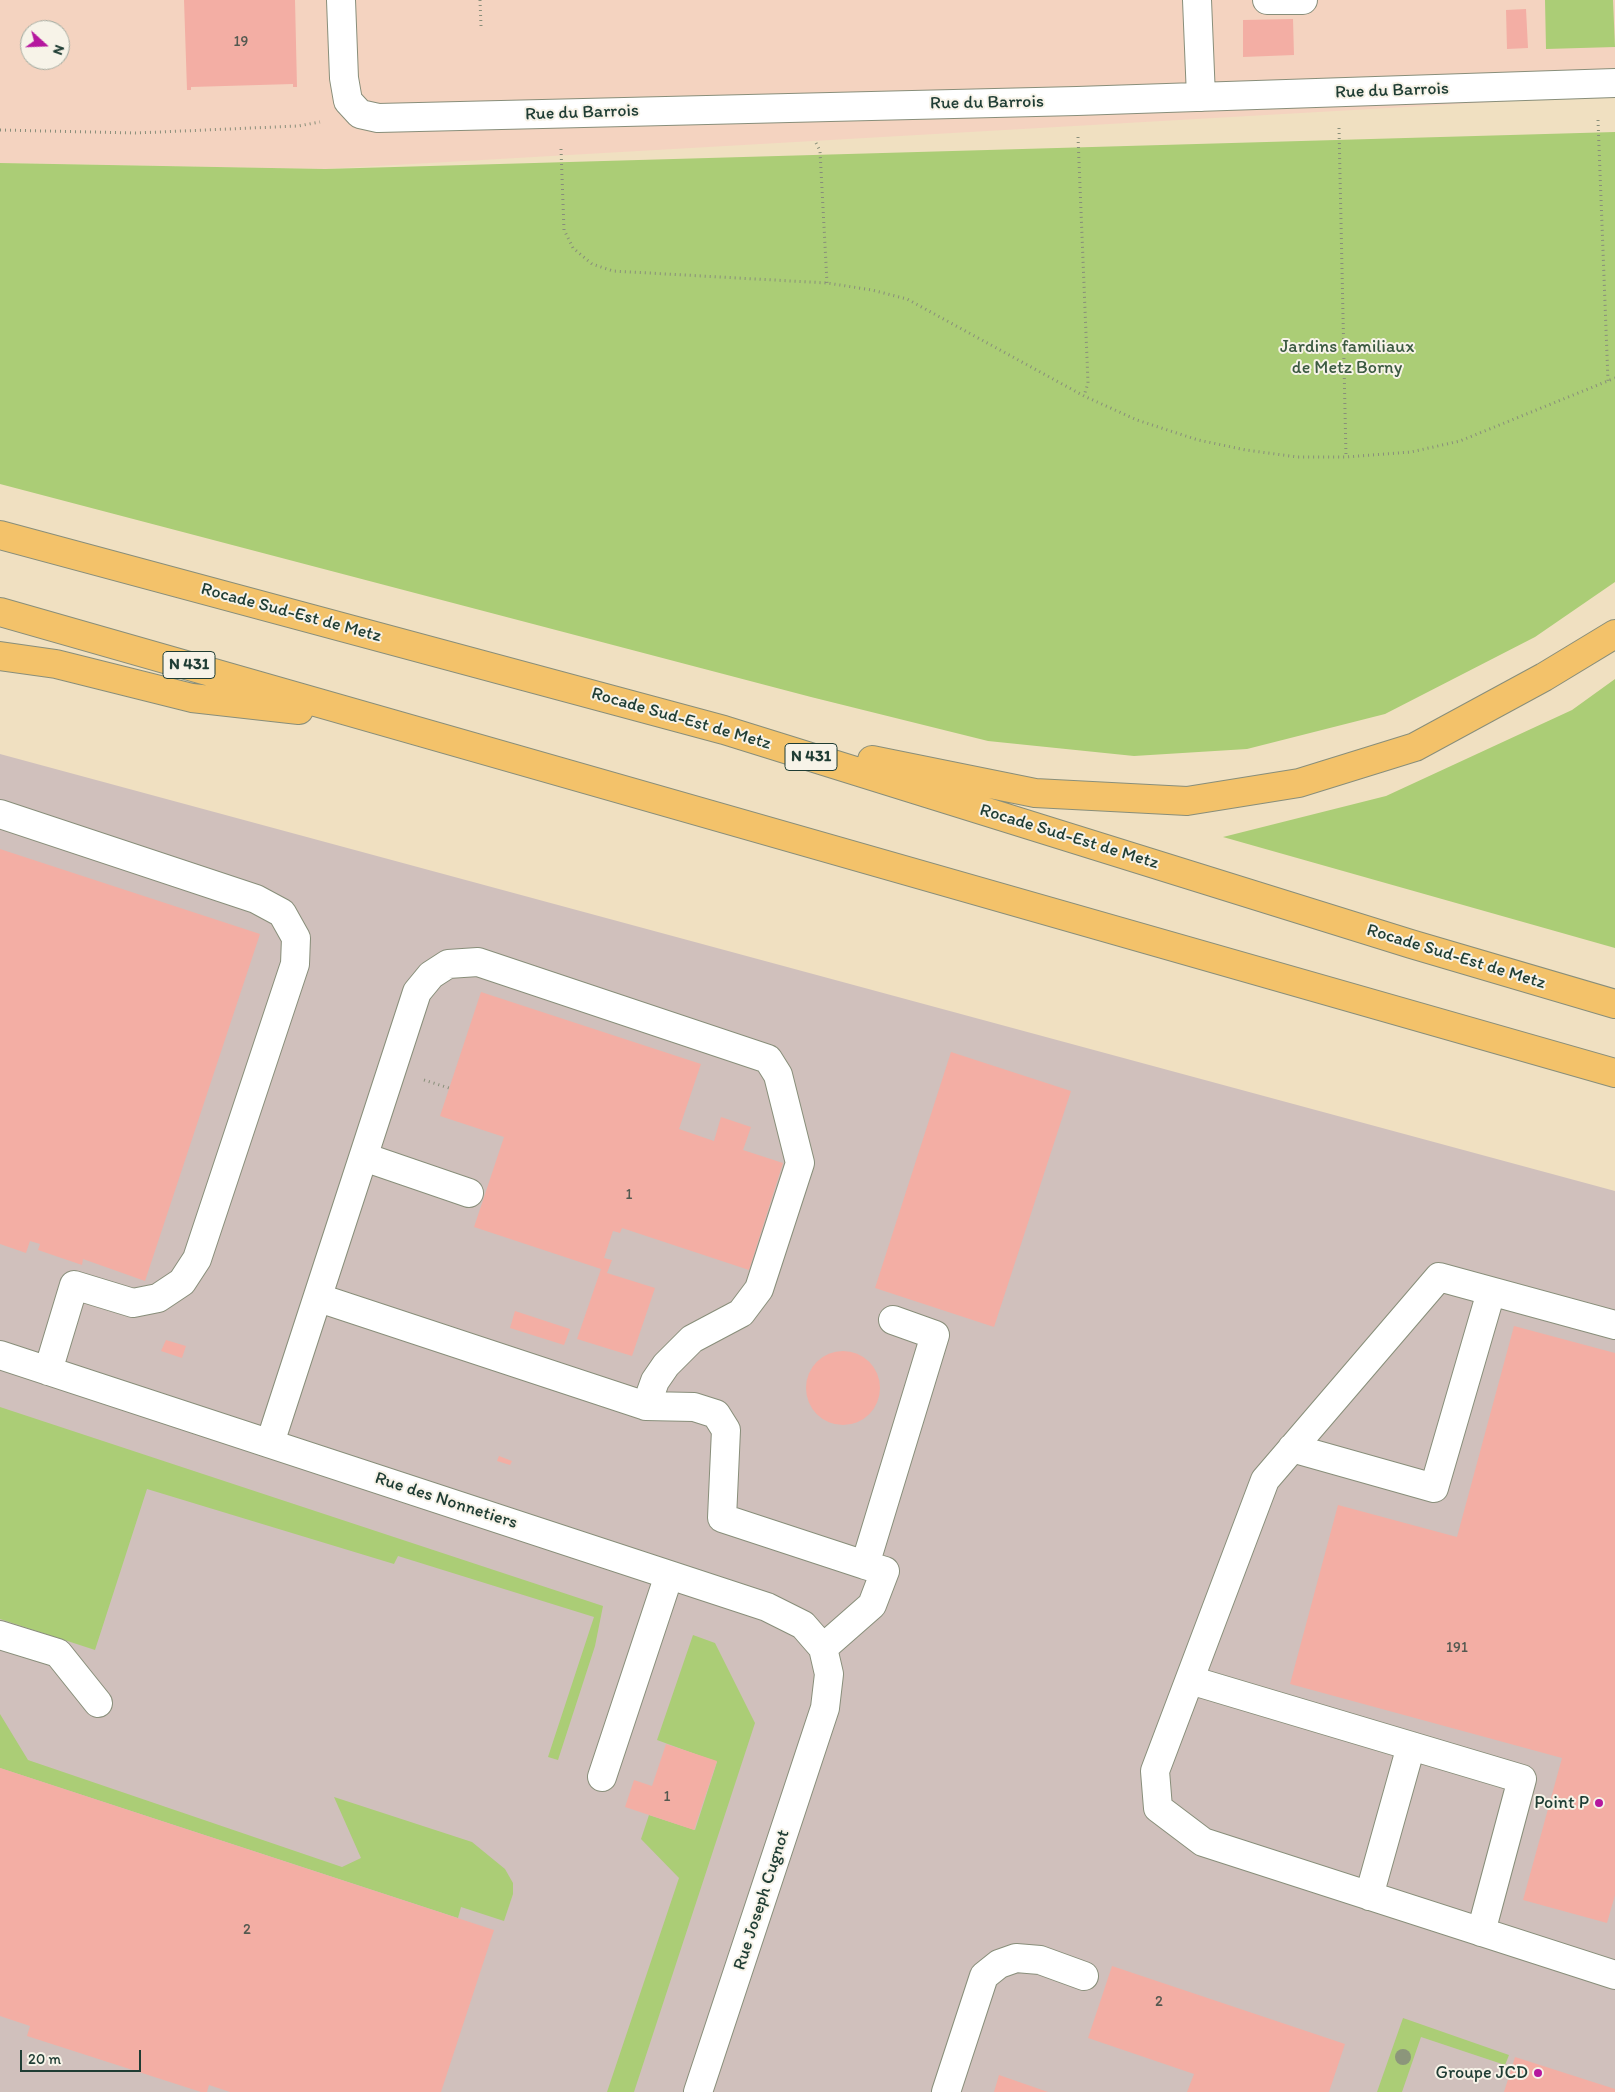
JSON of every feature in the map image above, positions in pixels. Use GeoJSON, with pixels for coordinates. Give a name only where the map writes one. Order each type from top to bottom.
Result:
{"type":"FeatureCollection","features":[{"type":"Feature","properties":{"kind":"highway","name":"Rocade Sud-Est de Metz"},"geometry":{"type":"LineString","coordinates":[[0,535],[724,730],[1411,944],[1615,1004]]}},
{"type":"Feature","properties":{"kind":"highway","name":"N 431"},"geometry":{"type":"LineString","coordinates":[[0,612],[377,718],[1615,1073]]}},
{"type":"Feature","properties":{"kind":"highway"},"geometry":{"type":"LineString","coordinates":[[724,730],[1035,793],[1187,801],[1299,783],[1414,746],[1544,677],[1615,634]]}},
{"type":"Feature","properties":{"kind":"highway"},"geometry":{"type":"LineString","coordinates":[[0,656],[56,664],[192,698],[377,718]]}},
{"type":"Feature","properties":{"kind":"street"},"geometry":{"type":"LineString","coordinates":[[341,0],[344,78],[348,101],[360,114]]}},
{"type":"Feature","properties":{"kind":"street"},"geometry":{"type":"LineString","coordinates":[[1197,0],[1201,97]]}},
{"type":"Feature","properties":{"kind":"street"},"geometry":{"type":"LineString","coordinates":[[1267,0],[1302,0]]}},
{"type":"Feature","properties":{"kind":"street","name":"Rue du Barrois"},"geometry":{"type":"LineString","coordinates":[[360,114],[378,118],[421,119],[808,106],[1077,102],[1606,83]]}},
{"type":"Feature","properties":{"kind":"street"},"geometry":{"type":"LineString","coordinates":[[0,814],[256,899],[282,913],[296,938],[295,964],[197,1259],[182,1282],[158,1298],[133,1303],[74,1285],[48,1371]]}},
{"type":"Feature","properties":{"kind":"street"},"geometry":{"type":"LineString","coordinates":[[270,1443],[418,992],[431,975],[448,964],[478,962],[768,1059],[778,1075],[800,1163],[759,1289],[741,1313],[692,1340],[666,1365],[655,1381],[646,1406]]}},
{"type":"Feature","properties":{"kind":"street"},"geometry":{"type":"LineString","coordinates":[[364,1157],[469,1193]]}},
{"type":"Feature","properties":{"kind":"street"},"geometry":{"type":"LineString","coordinates":[[1615,1325],[1439,1277],[1265,1480],[1155,1771],[1158,1808],[1202,1842],[1615,1975]]}},
{"type":"Feature","properties":{"kind":"street"},"geometry":{"type":"LineString","coordinates":[[1292,1448],[1434,1488],[1491,1292]]}},
{"type":"Feature","properties":{"kind":"street"},"geometry":{"type":"LineString","coordinates":[[318,1298],[646,1406],[694,1407],[716,1414],[726,1430],[722,1518],[885,1571],[872,1605],[823,1648]]}},
{"type":"Feature","properties":{"kind":"street"},"geometry":{"type":"LineString","coordinates":[[865,1565],[935,1335],[893,1320]]}},
{"type":"Feature","properties":{"kind":"street","name":"Rue des Nonnetiers"},"geometry":{"type":"LineString","coordinates":[[0,1355],[767,1606],[803,1625],[823,1648],[829,1674],[825,1708]]}},
{"type":"Feature","properties":{"kind":"street"},"geometry":{"type":"LineString","coordinates":[[602,1777],[669,1575]]}},
{"type":"Feature","properties":{"kind":"street"},"geometry":{"type":"LineString","coordinates":[[0,1635],[58,1653],[98,1703]]}},
{"type":"Feature","properties":{"kind":"street"},"geometry":{"type":"LineString","coordinates":[[1190,1680],[1522,1779],[1482,1932]]}},
{"type":"Feature","properties":{"kind":"street","name":"Rue Joseph Cugnot"},"geometry":{"type":"LineString","coordinates":[[698,2092],[825,1708]]}},
{"type":"Feature","properties":{"kind":"street"},"geometry":{"type":"LineString","coordinates":[[1369,1896],[1412,1746]]}},
{"type":"Feature","properties":{"kind":"street"},"geometry":{"type":"LineString","coordinates":[[946,2092],[984,1976],[999,1964],[1016,1958],[1040,1960],[1084,1976]]}},
{"type":"Feature","properties":{"kind":"path"},"geometry":{"type":"LineString","coordinates":[[480,0],[481,26]]}},
{"type":"Feature","properties":{"kind":"path"},"geometry":{"type":"LineString","coordinates":[[1606,83],[1608,381]]}},
{"type":"Feature","properties":{"kind":"path"},"geometry":{"type":"LineString","coordinates":[[1338,92],[1346,457]]}},
{"type":"Feature","properties":{"kind":"path"},"geometry":{"type":"LineString","coordinates":[[1077,102],[1088,383],[1084,396]]}},
{"type":"Feature","properties":{"kind":"path"},"geometry":{"type":"LineString","coordinates":[[808,106],[808,130],[820,150],[827,283]]}},
{"type":"Feature","properties":{"kind":"path"},"geometry":{"type":"LineString","coordinates":[[561,113],[564,230],[573,248],[592,264],[613,271],[827,283],[872,290],[907,299],[1084,396],[1136,420],[1198,440],[1246,450],[1297,457],[1346,457],[1411,452],[1460,441],[1615,378]]}},
{"type":"Feature","properties":{"kind":"path"},"geometry":{"type":"LineString","coordinates":[[0,130],[136,133],[298,126],[360,114]]}},
{"type":"Feature","properties":{"kind":"shaded area"},"geometry":{"type":"Polygon","coordinates":[[[0,0],[1615,0],[1615,95],[325,169],[0,163],[0,0]]]}},
{"type":"Feature","properties":{"kind":"shaded area"},"geometry":{"type":"Polygon","coordinates":[[[0,754],[1615,1191],[1615,2092],[0,2092],[0,754]]]}},
{"type":"Feature","properties":{"kind":"green space"},"geometry":{"type":"Polygon","coordinates":[[[1545,0],[1613,0],[1615,47],[1546,49],[1545,0]]]}},
{"type":"Feature","properties":{"kind":"green space","name":"Jardins familiaux de Metz Borny"},"geometry":{"type":"Polygon","coordinates":[[[1615,132],[1615,582],[1535,637],[1385,714],[1247,749],[1134,756],[988,741],[811,697],[0,484],[0,163],[325,169],[1615,132]]]}},
{"type":"Feature","properties":{"kind":"green space"},"geometry":{"type":"Polygon","coordinates":[[[1615,679],[1615,948],[1223,837],[1386,796],[1572,710],[1615,679]]]}},
{"type":"Feature","properties":{"kind":"green space"},"geometry":{"type":"Polygon","coordinates":[[[0,1407],[603,1606],[595,1646],[558,1760],[548,1757],[594,1617],[398,1556],[394,1564],[147,1489],[95,1650],[0,1619],[0,1407]]]}},
{"type":"Feature","properties":{"kind":"green space"},"geometry":{"type":"Polygon","coordinates":[[[693,1635],[715,1643],[755,1723],[634,2092],[607,2092],[679,1878],[641,1839],[649,1815],[695,1830],[717,1762],[657,1740],[693,1635]]]}},
{"type":"Feature","properties":{"kind":"green space"},"geometry":{"type":"Polygon","coordinates":[[[0,1714],[28,1760],[342,1867],[361,1858],[334,1797],[472,1842],[505,1869],[513,1883],[513,1894],[504,1921],[461,1907],[458,1918],[0,1768],[0,1714]]]}},
{"type":"Feature","properties":{"kind":"green space"},"geometry":{"type":"Polygon","coordinates":[[[1403,2018],[1509,2055],[1505,2065],[1421,2037],[1402,2092],[1377,2092],[1403,2018]]]}},
{"type":"Feature","properties":{"kind":"building"},"geometry":{"type":"Polygon","coordinates":[[[184,0],[295,0],[297,87],[293,87],[293,84],[191,87],[191,90],[187,90],[184,0]]]}},
{"type":"Feature","properties":{"kind":"building"},"geometry":{"type":"Polygon","coordinates":[[[1526,9],[1528,48],[1507,49],[1506,10],[1526,9]]]}},
{"type":"Feature","properties":{"kind":"building"},"geometry":{"type":"Polygon","coordinates":[[[1293,19],[1294,55],[1243,57],[1243,20],[1293,19]]]}},
{"type":"Feature","properties":{"kind":"building"},"geometry":{"type":"Polygon","coordinates":[[[0,849],[260,934],[145,1281],[83,1259],[82,1265],[38,1250],[40,1244],[30,1241],[26,1253],[0,1244],[0,849]]]}},
{"type":"Feature","properties":{"kind":"building"},"geometry":{"type":"Polygon","coordinates":[[[481,992],[701,1064],[679,1129],[714,1141],[721,1117],[751,1127],[743,1150],[783,1163],[749,1270],[622,1228],[620,1233],[613,1231],[604,1258],[612,1260],[607,1273],[655,1288],[632,1356],[577,1339],[601,1269],[474,1227],[504,1137],[440,1116],[481,992]]]}},
{"type":"Feature","properties":{"kind":"building"},"geometry":{"type":"Polygon","coordinates":[[[951,1052],[1071,1091],[994,1327],[875,1288],[951,1052]]]}},
{"type":"Feature","properties":{"kind":"building"},"geometry":{"type":"Polygon","coordinates":[[[515,1311],[570,1329],[564,1345],[510,1328],[515,1311]]]}},
{"type":"Feature","properties":{"kind":"building"},"geometry":{"type":"Polygon","coordinates":[[[1514,1326],[1615,1353],[1615,1895],[1607,1923],[1523,1900],[1562,1758],[1290,1684],[1338,1505],[1457,1537],[1514,1326]]]}},
{"type":"Feature","properties":{"kind":"building"},"geometry":{"type":"Polygon","coordinates":[[[166,1340],[186,1346],[182,1358],[161,1351],[166,1340]]]}},
{"type":"Feature","properties":{"kind":"building"},"geometry":{"type":"Polygon","coordinates":[[[843,1351],[857,1354],[869,1362],[877,1374],[880,1388],[877,1402],[869,1414],[857,1422],[843,1425],[829,1422],[817,1414],[809,1402],[806,1388],[809,1374],[817,1362],[829,1354],[843,1351]]]}},
{"type":"Feature","properties":{"kind":"building"},"geometry":{"type":"Polygon","coordinates":[[[499,1456],[512,1461],[510,1465],[497,1461],[499,1456]]]}},
{"type":"Feature","properties":{"kind":"building"},"geometry":{"type":"Polygon","coordinates":[[[666,1744],[717,1761],[694,1830],[625,1807],[634,1780],[652,1786],[666,1744]]]}},
{"type":"Feature","properties":{"kind":"building"},"geometry":{"type":"Polygon","coordinates":[[[0,1768],[494,1930],[441,2092],[230,2092],[209,2085],[207,2092],[201,2092],[27,2036],[30,2026],[0,2016],[0,1768]]]}},
{"type":"Feature","properties":{"kind":"building"},"geometry":{"type":"Polygon","coordinates":[[[1112,1966],[1345,2044],[1329,2092],[1187,2092],[1194,2074],[1088,2038],[1112,1966]]]}},
{"type":"Feature","properties":{"kind":"building","name":"Groupe JCD"},"geometry":{"type":"Polygon","coordinates":[[[1515,2057],[1615,2089],[1615,2092],[1504,2092],[1515,2057]]]}},
{"type":"Feature","properties":{"kind":"building"},"geometry":{"type":"Polygon","coordinates":[[[999,2075],[1048,2092],[994,2092],[999,2075]]]}},
{"type":"Feature","properties":{"kind":"place","name":"Point P"},"geometry":{"type":"Point","coordinates":[1599,1803]}},
{"type":"Feature","properties":{"kind":"place","name":"Groupe JCD"},"geometry":{"type":"Point","coordinates":[1538,2073]}}]}
